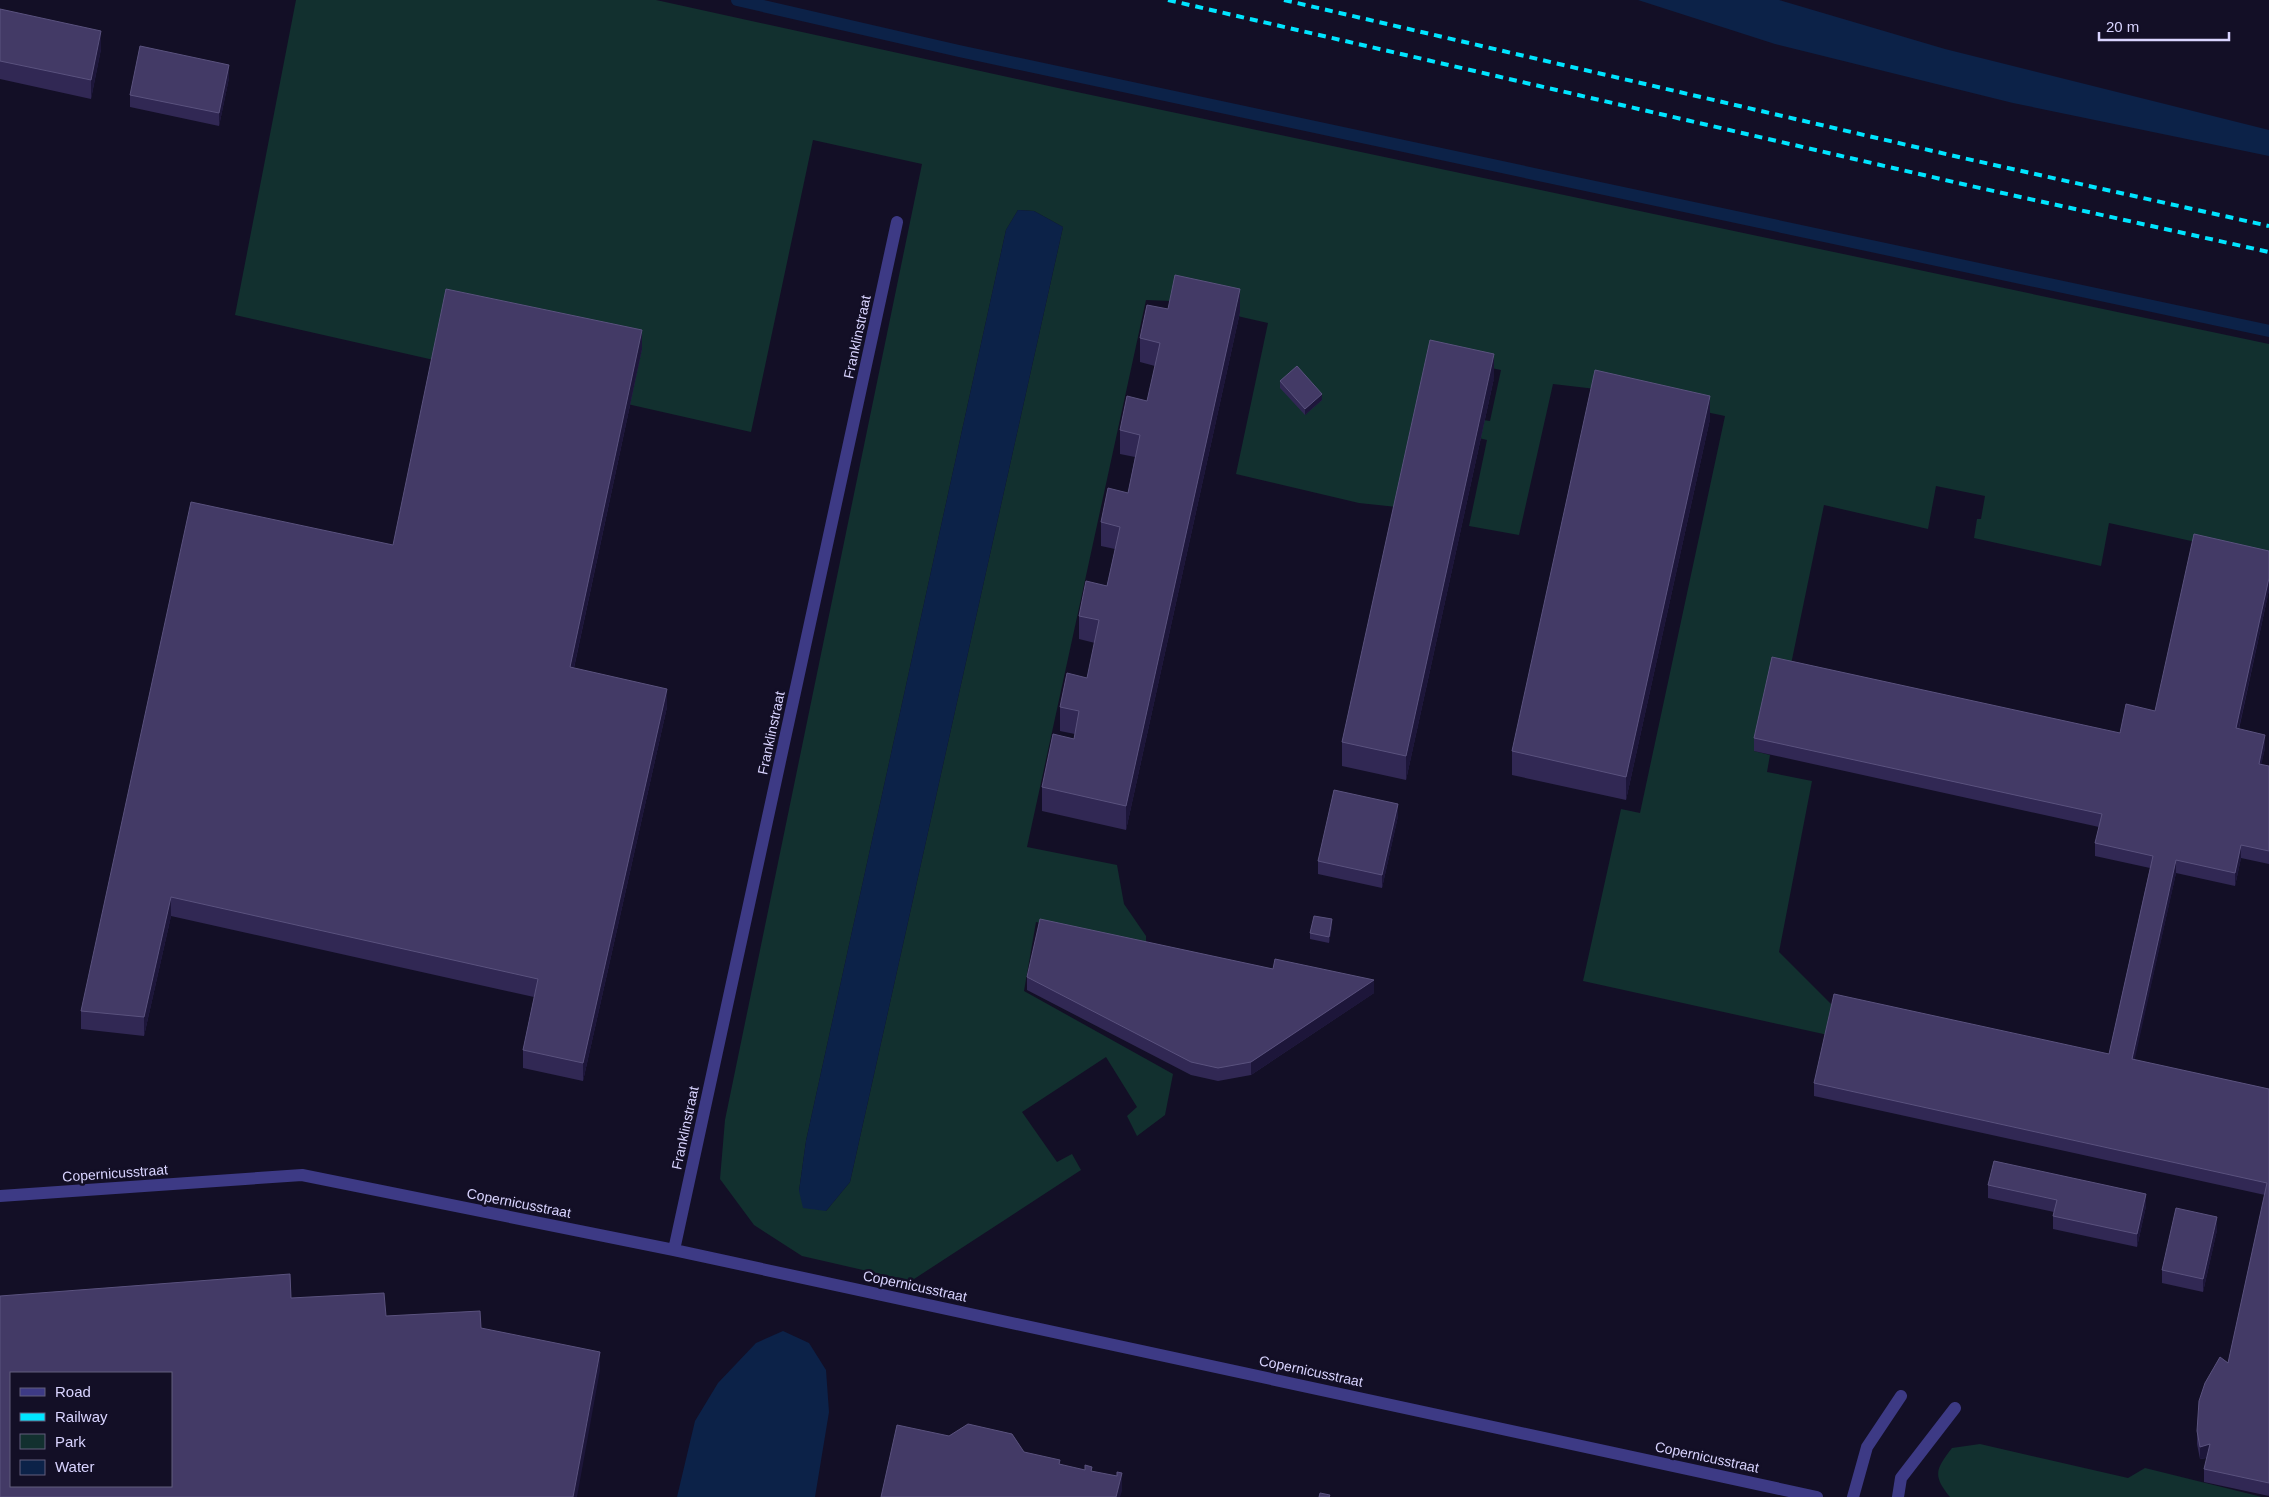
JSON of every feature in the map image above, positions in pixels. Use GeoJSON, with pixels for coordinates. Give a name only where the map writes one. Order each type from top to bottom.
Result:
{"type":"FeatureCollection","features":[{"type":"Feature","properties":{"kind":"street","name":"Franklinstraat"},"geometry":{"type":"LineString","coordinates":[[674,1250],[897,222]]}},
{"type":"Feature","properties":{"kind":"street","name":"Copernicusstraat"},"geometry":{"type":"LineString","coordinates":[[0,1196],[302,1175],[674,1250],[1817,1497]]}},
{"type":"Feature","properties":{"kind":"street"},"geometry":{"type":"LineString","coordinates":[[1853,1497],[1866,1447],[1901,1396]]}},
{"type":"Feature","properties":{"kind":"street"},"geometry":{"type":"LineString","coordinates":[[1898,1497],[1901,1478],[1955,1408]]}},
{"type":"Feature","properties":{"kind":"green space"},"geometry":{"type":"Polygon","coordinates":[[[296,0],[656,0],[1058,88],[2269,344],[2269,558],[2109,523],[2101,566],[1974,538],[1977,519],[1981,519],[1985,496],[1936,486],[1928,529],[1824,505],[1789,674],[1754,751],[1770,755],[1767,772],[1812,781],[1779,952],[1834,1007],[1828,1035],[1583,981],[1621,809],[1640,813],[1725,416],[1596,389],[1553,384],[1519,535],[1469,526],[1487,440],[1479,438],[1483,420],[1490,421],[1501,370],[1428,355],[1397,507],[1359,503],[1236,474],[1268,323],[1171,301],[1146,300],[1027,847],[1117,865],[1124,904],[1146,936],[1146,944],[1036,922],[1024,991],[1173,1074],[1165,1115],[1137,1136],[1127,1116],[1137,1107],[1106,1057],[1022,1112],[1057,1162],[1072,1154],[1081,1170],[911,1281],[802,1256],[754,1225],[720,1179],[725,1120],[922,164],[813,140],[751,432],[235,315],[296,0]],[[1018,210],[1006,230],[806,1141],[799,1191],[826,1211],[850,1182],[1063,227],[1034,211],[1018,210]]]}},
{"type":"Feature","properties":{"kind":"green space"},"geometry":{"type":"Polygon","coordinates":[[[1980,1444],[2128,1478],[2145,1468],[2262,1497],[1950,1497],[1940,1483],[1938,1472],[1942,1461],[1952,1448],[1980,1444]]]}},
{"type":"Feature","properties":{"kind":"water"},"geometry":{"type":"Polygon","coordinates":[[[1638,0],[1779,0],[1945,49],[2269,130],[2269,156],[2013,103],[1775,44],[1638,0]]]}},
{"type":"Feature","properties":{"kind":"water"},"geometry":{"type":"Polygon","coordinates":[[[1018,210],[1034,211],[1063,227],[850,1182],[826,1211],[803,1208],[799,1191],[806,1141],[1006,230],[1018,210]]]}},
{"type":"Feature","properties":{"kind":"water"},"geometry":{"type":"Polygon","coordinates":[[[783,1331],[809,1343],[826,1370],[829,1412],[815,1497],[677,1497],[695,1421],[718,1383],[756,1343],[783,1331]]]}},
{"type":"Feature","properties":{"kind":"building"},"geometry":{"type":"Polygon","coordinates":[[[0,9],[101,31],[91,80],[0,61],[0,9]]]}},
{"type":"Feature","properties":{"kind":"building"},"geometry":{"type":"Polygon","coordinates":[[[140,46],[229,65],[219,113],[130,95],[140,46]]]}},
{"type":"Feature","properties":{"kind":"building"},"geometry":{"type":"Polygon","coordinates":[[[1175,275],[1240,289],[1126,806],[1042,787],[1053,734],[1074,739],[1079,711],[1060,707],[1067,673],[1087,678],[1099,620],[1079,616],[1086,581],[1107,586],[1120,527],[1101,522],[1108,488],[1128,493],[1140,435],[1120,430],[1127,396],[1147,401],[1160,343],[1140,338],[1147,305],[1168,309],[1175,275]]]}},
{"type":"Feature","properties":{"kind":"building"},"geometry":{"type":"Polygon","coordinates":[[[446,289],[642,330],[570,667],[667,689],[583,1063],[523,1050],[538,979],[171,897],[144,1017],[81,1011],[191,502],[393,545],[446,289]]]}},
{"type":"Feature","properties":{"kind":"building"},"geometry":{"type":"Polygon","coordinates":[[[1430,340],[1494,354],[1406,756],[1342,742],[1430,340]]]}},
{"type":"Feature","properties":{"kind":"building"},"geometry":{"type":"Polygon","coordinates":[[[1297,366],[1322,394],[1305,409],[1280,381],[1297,366]]]}},
{"type":"Feature","properties":{"kind":"building"},"geometry":{"type":"Polygon","coordinates":[[[1595,370],[1710,396],[1626,777],[1512,751],[1595,370]]]}},
{"type":"Feature","properties":{"kind":"building"},"geometry":{"type":"Polygon","coordinates":[[[2194,534],[2269,551],[2269,578],[2236,728],[2265,735],[2259,764],[2269,766],[2269,851],[2241,845],[2235,873],[2176,860],[2132,1059],[2269,1089],[2269,1483],[2204,1469],[2210,1444],[2200,1447],[2197,1431],[2199,1401],[2205,1383],[2220,1357],[2228,1363],[2267,1183],[1814,1083],[1834,994],[2109,1054],[2153,856],[2095,843],[2102,814],[1754,738],[1772,657],[2120,733],[2126,704],[2155,711],[2194,534]]]}},
{"type":"Feature","properties":{"kind":"building"},"geometry":{"type":"Polygon","coordinates":[[[1334,790],[1398,804],[1382,875],[1318,861],[1334,790]]]}},
{"type":"Feature","properties":{"kind":"building"},"geometry":{"type":"Polygon","coordinates":[[[1314,916],[1332,919],[1329,937],[1310,933],[1314,916]]]}},
{"type":"Feature","properties":{"kind":"building"},"geometry":{"type":"Polygon","coordinates":[[[1040,919],[1273,969],[1275,959],[1374,980],[1251,1062],[1218,1068],[1191,1062],[1027,977],[1040,919]]]}},
{"type":"Feature","properties":{"kind":"building"},"geometry":{"type":"Polygon","coordinates":[[[1994,1161],[2146,1194],[2137,1234],[2053,1216],[2057,1200],[1988,1185],[1994,1161]]]}},
{"type":"Feature","properties":{"kind":"building"},"geometry":{"type":"Polygon","coordinates":[[[2176,1208],[2217,1217],[2203,1279],[2162,1270],[2176,1208]]]}},
{"type":"Feature","properties":{"kind":"building"},"geometry":{"type":"Polygon","coordinates":[[[290,1274],[291,1298],[384,1293],[386,1316],[480,1311],[481,1328],[600,1352],[573,1497],[0,1497],[0,1296],[290,1274]]]}},
{"type":"Feature","properties":{"kind":"building"},"geometry":{"type":"Polygon","coordinates":[[[968,1424],[1012,1434],[1024,1452],[1060,1460],[1059,1464],[1085,1470],[1085,1465],[1092,1467],[1091,1471],[1117,1476],[1117,1472],[1122,1473],[1116,1497],[881,1497],[897,1425],[949,1436],[968,1424]]]}},
{"type":"Feature","properties":{"kind":"building"},"geometry":{"type":"Polygon","coordinates":[[[1320,1493],[1330,1495],[1329,1497],[1319,1497],[1320,1493]]]}},
{"type":"Feature","properties":{"kind":"waterway"},"geometry":{"type":"LineString","coordinates":[[737,0],[959,51],[2269,331]]}},
{"type":"Feature","properties":{"kind":"railway"},"geometry":{"type":"LineString","coordinates":[[1168,0],[1971,186],[2269,252]]}},
{"type":"Feature","properties":{"kind":"railway"},"geometry":{"type":"LineString","coordinates":[[1284,0],[1963,158],[2269,226]]}}]}
